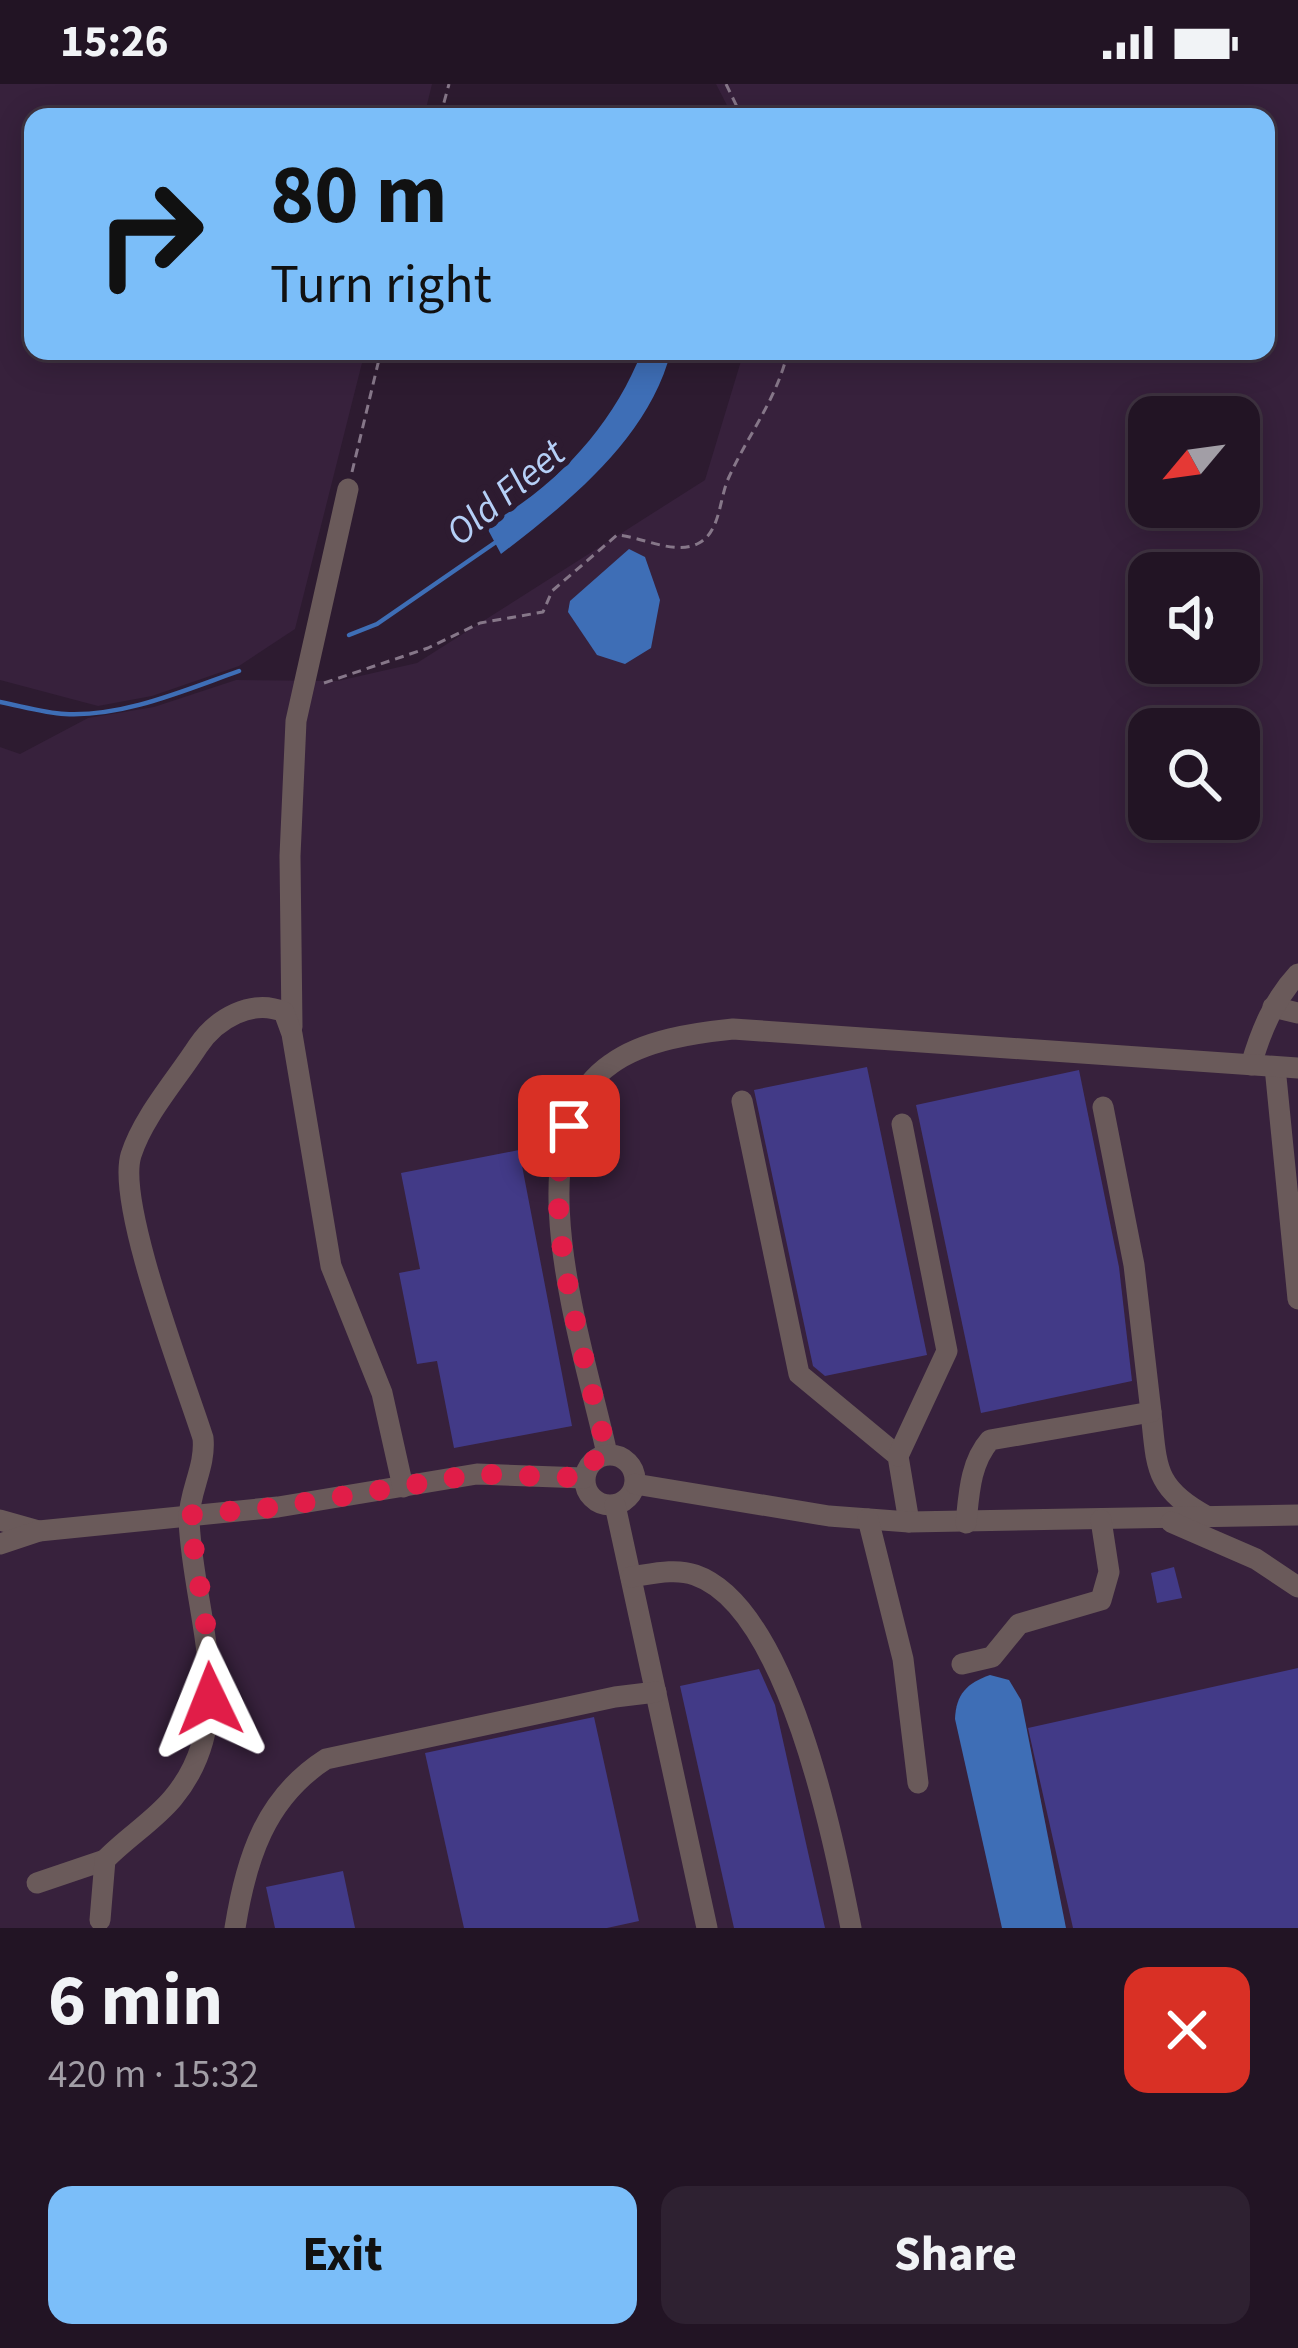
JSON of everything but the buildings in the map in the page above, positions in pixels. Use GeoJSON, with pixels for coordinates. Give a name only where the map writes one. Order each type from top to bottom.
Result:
{"type":"FeatureCollection","features":[{"type":"Feature","properties":{"kind":"street"},"geometry":{"type":"LineString","coordinates":[[348,489],[292,767],[292,1034],[320,1218],[334,1278],[382,1393],[404,1487]]}},
{"type":"Feature","properties":{"kind":"street"},"geometry":{"type":"LineString","coordinates":[[1251,1065],[1273,1007],[1298,974]]}},
{"type":"Feature","properties":{"kind":"street"},"geometry":{"type":"LineString","coordinates":[[37,1883],[105,1861],[172,1799],[192,1770],[202,1740],[211,1660],[189,1515],[205,1455],[131,1204],[130,1160],[139,1135],[202,1041],[219,1024],[250,1008],[270,1006],[284,1012],[292,1034]]}},
{"type":"Feature","properties":{"kind":"street"},"geometry":{"type":"LineString","coordinates":[[1273,1007],[1298,1013]]}},
{"type":"Feature","properties":{"kind":"street"},"geometry":{"type":"LineString","coordinates":[[607,1454],[556,1214],[558,1155],[581,1097],[611,1064],[687,1034],[733,1029],[1298,1068]]}},
{"type":"Feature","properties":{"kind":"street"},"geometry":{"type":"LineString","coordinates":[[1275,1067],[1298,1299]]}},
{"type":"Feature","properties":{"kind":"street"},"geometry":{"type":"LineString","coordinates":[[742,1101],[800,1374],[898,1456]]}},
{"type":"Feature","properties":{"kind":"street"},"geometry":{"type":"LineString","coordinates":[[1103,1107],[1134,1265],[1158,1474],[1185,1504],[1209,1517]]}},
{"type":"Feature","properties":{"kind":"street"},"geometry":{"type":"LineString","coordinates":[[902,1124],[947,1351],[898,1456],[909,1522]]}},
{"type":"Feature","properties":{"kind":"street"},"geometry":{"type":"LineString","coordinates":[[966,1522],[970,1483],[981,1450],[990,1441],[1151,1412]]}},
{"type":"Feature","properties":{"kind":"street"},"geometry":{"type":"LineString","coordinates":[[607,1454],[628,1462],[635,1484],[628,1497],[615,1505],[593,1499],[584,1478],[591,1462],[607,1454]]}},
{"type":"Feature","properties":{"kind":"street"},"geometry":{"type":"LineString","coordinates":[[0,1544],[39,1531],[278,1507],[477,1474],[584,1478]]}},
{"type":"Feature","properties":{"kind":"street"},"geometry":{"type":"LineString","coordinates":[[635,1484],[909,1522],[1298,1515]]}},
{"type":"Feature","properties":{"kind":"street"},"geometry":{"type":"LineString","coordinates":[[615,1505],[707,1928]]}},
{"type":"Feature","properties":{"kind":"street"},"geometry":{"type":"LineString","coordinates":[[868,1519],[903,1659],[918,1783]]}},
{"type":"Feature","properties":{"kind":"street"},"geometry":{"type":"LineString","coordinates":[[1155,1519],[1219,1540],[1298,1587]]}},
{"type":"Feature","properties":{"kind":"street"},"geometry":{"type":"LineString","coordinates":[[0,1520],[39,1531]]}},
{"type":"Feature","properties":{"kind":"street"},"geometry":{"type":"LineString","coordinates":[[962,1664],[992,1657],[1019,1624],[1101,1600],[1109,1572],[1101,1520]]}},
{"type":"Feature","properties":{"kind":"street"},"geometry":{"type":"LineString","coordinates":[[631,1577],[678,1572],[705,1579],[743,1615],[777,1664],[826,1816],[851,1928]]}},
{"type":"Feature","properties":{"kind":"street"},"geometry":{"type":"LineString","coordinates":[[235,1928],[264,1823],[291,1784],[326,1759],[656,1692]]}},
{"type":"Feature","properties":{"kind":"street"},"geometry":{"type":"LineString","coordinates":[[100,1920],[105,1861]]}},
{"type":"Feature","properties":{"kind":"path"},"geometry":{"type":"LineString","coordinates":[[348,489],[379,360]]}},
{"type":"Feature","properties":{"kind":"path"},"geometry":{"type":"LineString","coordinates":[[305,686],[338,681],[481,623],[542,612],[552,591],[617,536],[640,537],[675,548],[697,545],[712,533],[728,479],[779,389],[786,360]]}},
{"type":"Feature","properties":{"kind":"shaded area"},"geometry":{"type":"Polygon","coordinates":[[[0,84],[432,84],[426,108],[24,108],[24,360],[363,360],[295,629],[239,666],[152,696],[98,706],[0,680],[0,84]]]}},
{"type":"Feature","properties":{"kind":"shaded area"},"geometry":{"type":"Polygon","coordinates":[[[716,84],[1298,84],[1298,1928],[0,1928],[0,747],[20,754],[88,718],[154,707],[236,680],[338,681],[417,663],[705,480],[741,360],[1275,360],[1275,108],[728,108],[716,84]]]}},
{"type":"Feature","properties":{"kind":"water"},"geometry":{"type":"Polygon","coordinates":[[[638,360],[668,360],[645,412],[603,466],[501,554],[486,526],[536,493],[579,452],[638,360]]]}},
{"type":"Feature","properties":{"kind":"water"},"geometry":{"type":"Polygon","coordinates":[[[629,549],[645,557],[660,600],[651,648],[625,664],[597,655],[568,612],[570,601],[629,549]]]}},
{"type":"Feature","properties":{"kind":"water"},"geometry":{"type":"Polygon","coordinates":[[[990,1675],[1009,1680],[1021,1700],[1066,1928],[1002,1928],[955,1719],[964,1691],[990,1675]]]}},
{"type":"Feature","properties":{"kind":"waterway","name":"Old Fleet"},"geometry":{"type":"LineString","coordinates":[[349,635],[377,624],[496,542]]}},
{"type":"Feature","properties":{"kind":"waterway","name":"Old Fleet"},"geometry":{"type":"LineString","coordinates":[[0,702],[87,714],[154,701],[239,671]]}},
{"type":"Feature","properties":{"kind":"route"},"geometry":{"type":"LineString","coordinates":[[210,1699],[211,1660],[189,1515],[278,1507],[477,1474],[584,1478],[591,1462],[607,1454],[556,1214],[558,1155],[569,1126]]}}]}
